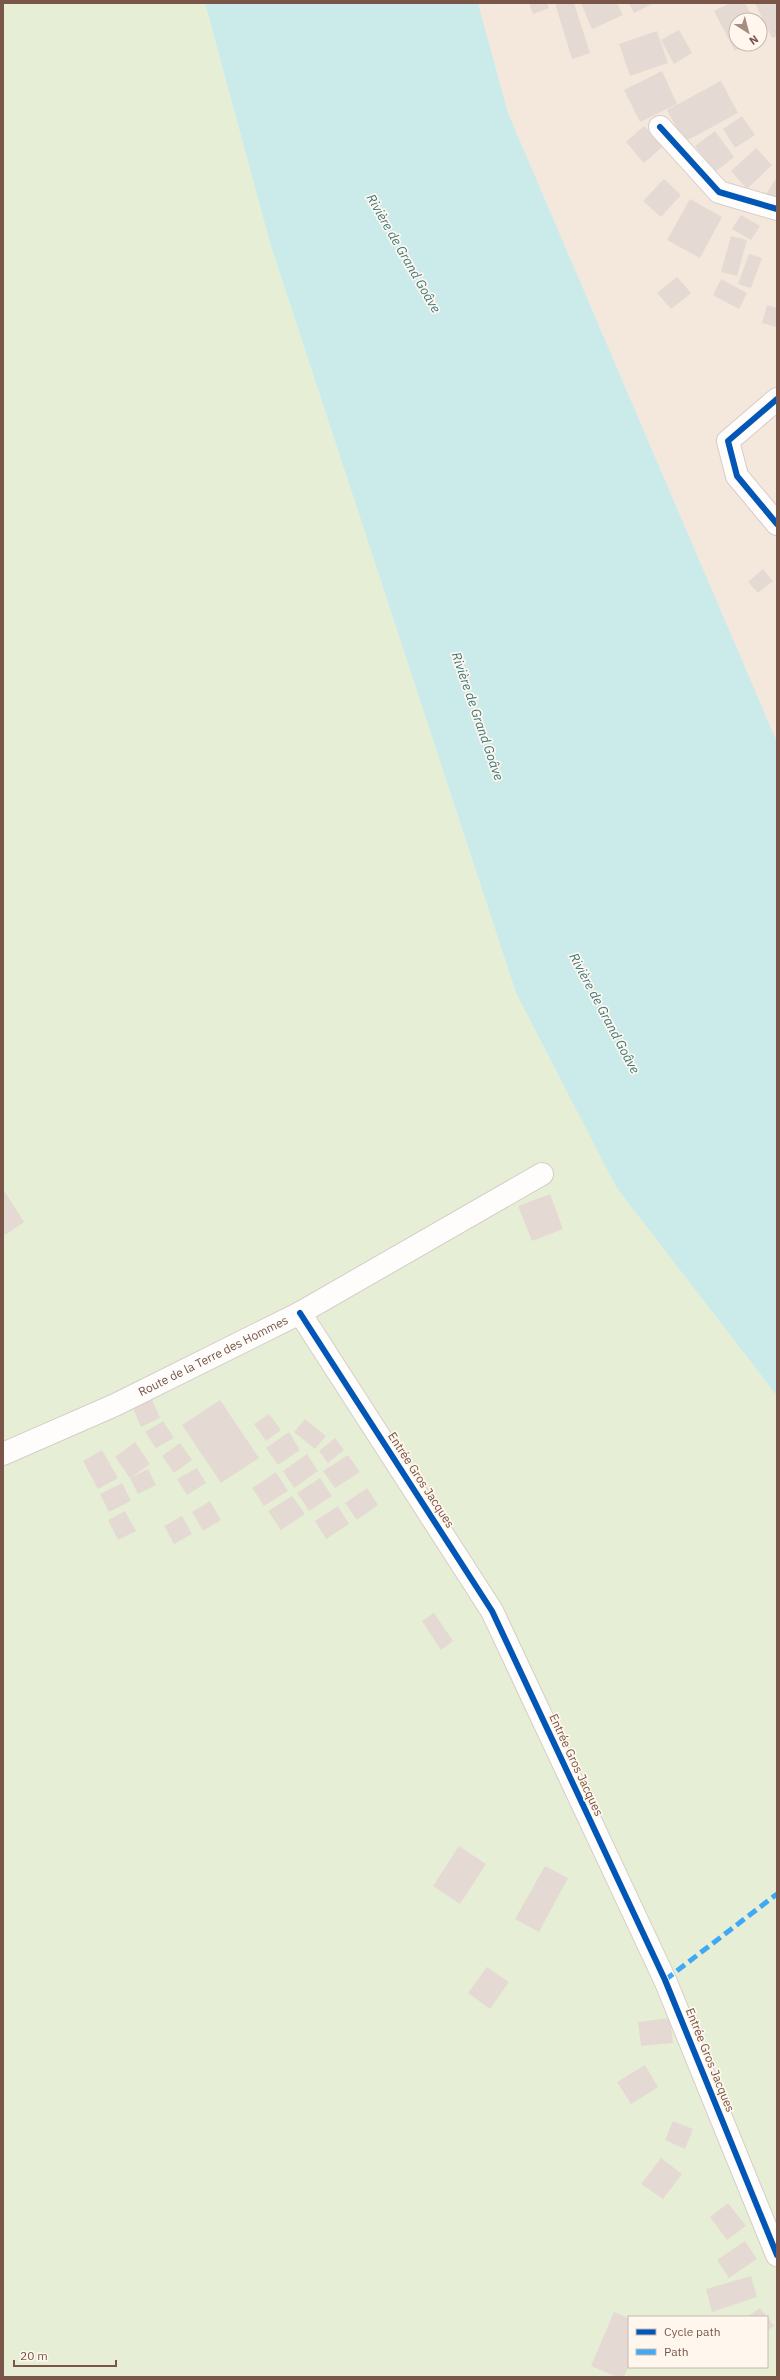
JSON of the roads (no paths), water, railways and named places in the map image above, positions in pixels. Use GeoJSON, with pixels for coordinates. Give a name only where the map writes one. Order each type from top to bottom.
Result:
{"type":"FeatureCollection","features":[{"type":"Feature","properties":{"kind":"street"},"geometry":{"type":"LineString","coordinates":[[660,127],[719,192],[777,209]]}},
{"type":"Feature","properties":{"kind":"street"},"geometry":{"type":"LineString","coordinates":[[777,399],[728,441],[737,476],[777,524]]}},
{"type":"Feature","properties":{"kind":"street","name":"Route de la Terre des Hommes"},"geometry":{"type":"LineString","coordinates":[[3,1454],[115,1405],[300,1313],[542,1174]]}},
{"type":"Feature","properties":{"kind":"street","name":"Entrée Gros Jacques"},"geometry":{"type":"LineString","coordinates":[[300,1313],[492,1611],[665,1980],[777,2255]]}},
{"type":"Feature","properties":{"kind":"water","name":"Rivière de Grand Goâve"},"geometry":{"type":"Polygon","coordinates":[[[205,3],[478,3],[508,113],[777,742],[777,1396],[616,1187],[516,993],[270,243],[205,3]]]}}]}
